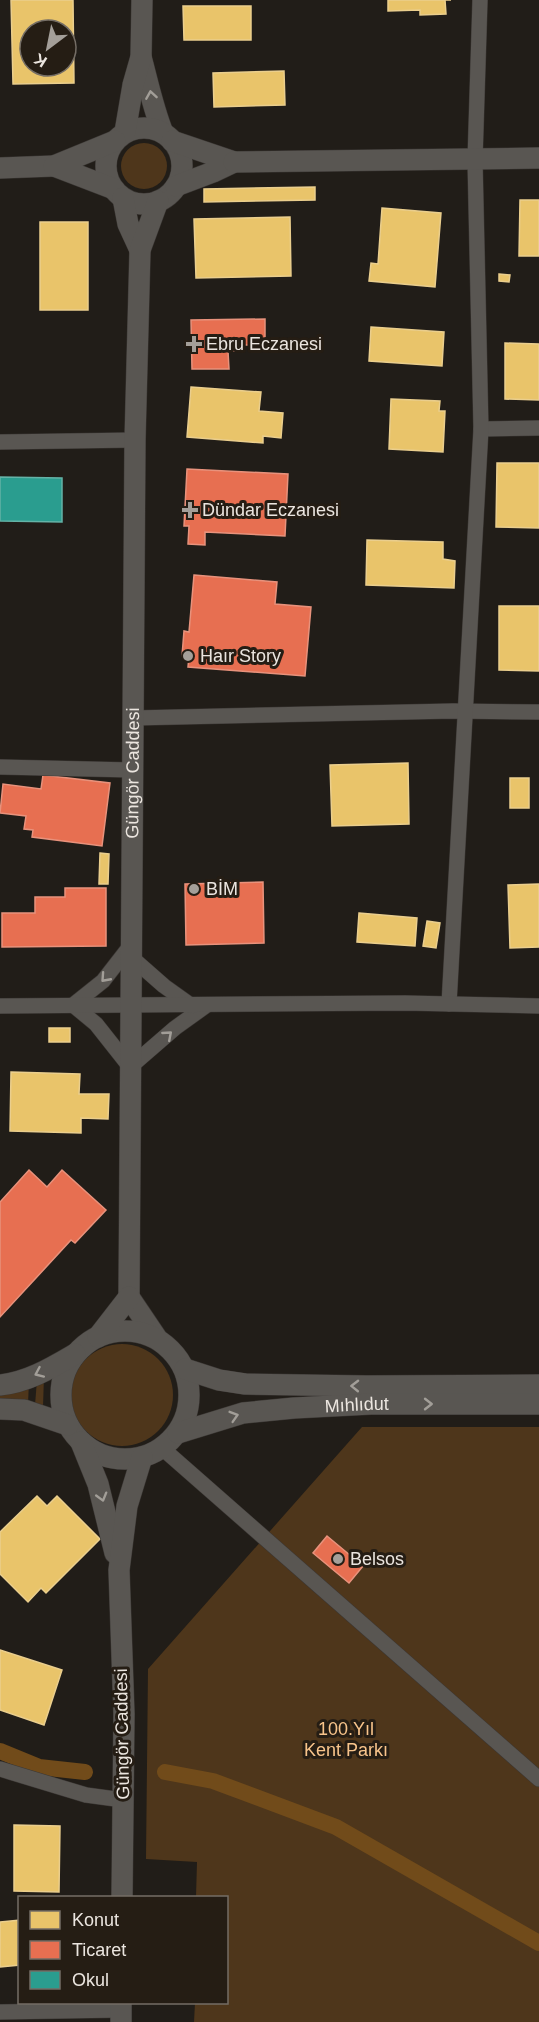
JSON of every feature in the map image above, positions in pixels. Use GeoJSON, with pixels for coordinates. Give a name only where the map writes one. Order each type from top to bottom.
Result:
{"type":"FeatureCollection","features":[{"type":"Feature","properties":{"kind":"main road"},"geometry":{"type":"LineString","coordinates":[[140,250],[128,224],[119,194],[107,178],[105,165],[108,152],[120,136],[141,57],[142,0]]}},
{"type":"Feature","properties":{"kind":"main road"},"geometry":{"type":"LineString","coordinates":[[54,166],[135,203],[147,204],[158,201],[176,186],[181,174],[182,162],[178,151],[167,137],[152,108],[150,88],[141,57]]}},
{"type":"Feature","properties":{"kind":"main road"},"geometry":{"type":"LineString","coordinates":[[0,168],[54,166],[120,136],[144,128],[151,128],[167,137],[234,162],[539,158]]}},
{"type":"Feature","properties":{"kind":"main road"},"geometry":{"type":"LineString","coordinates":[[176,186],[234,162]]}},
{"type":"Feature","properties":{"kind":"main road"},"geometry":{"type":"LineString","coordinates":[[140,250],[158,201]]}},
{"type":"Feature","properties":{"kind":"main road","name":"Güngör Caddesi"},"geometry":{"type":"LineString","coordinates":[[129,1297],[135,440],[140,250]]}},
{"type":"Feature","properties":{"kind":"main road"},"geometry":{"type":"LineString","coordinates":[[81,1442],[110,1457],[142,1457],[162,1448],[178,1433],[188,1413],[190,1391],[185,1369],[173,1351],[156,1337],[129,1297],[98,1337]]}},
{"type":"Feature","properties":{"kind":"main road"},"geometry":{"type":"LineString","coordinates":[[0,1384],[12,1383],[40,1374],[75,1353],[92,1339],[113,1331],[135,1331],[156,1337]]}},
{"type":"Feature","properties":{"kind":"main road"},"geometry":{"type":"LineString","coordinates":[[75,1353],[64,1373],[61,1404],[68,1425],[81,1442],[98,1484],[109,1522],[118,1570]]}},
{"type":"Feature","properties":{"kind":"main road","name":"Mıhlıdut"},"geometry":{"type":"LineString","coordinates":[[185,1369],[219,1380],[245,1384],[539,1385]]}},
{"type":"Feature","properties":{"kind":"main road","name":"Mıhlıdut"},"geometry":{"type":"LineString","coordinates":[[178,1433],[243,1413],[294,1408],[371,1404],[539,1404]]}},
{"type":"Feature","properties":{"kind":"main road"},"geometry":{"type":"LineString","coordinates":[[0,1409],[24,1410],[68,1425]]}},
{"type":"Feature","properties":{"kind":"main road"},"geometry":{"type":"LineString","coordinates":[[118,1570],[127,1506],[142,1457]]}},
{"type":"Feature","properties":{"kind":"main road","name":"Güngör Caddesi"},"geometry":{"type":"LineString","coordinates":[[118,1570],[124,1714],[122,1896]]}},
{"type":"Feature","properties":{"kind":"street"},"geometry":{"type":"LineString","coordinates":[[449,1004],[481,429],[475,160],[480,0]]}},
{"type":"Feature","properties":{"kind":"street"},"geometry":{"type":"LineString","coordinates":[[481,429],[539,428]]}},
{"type":"Feature","properties":{"kind":"street"},"geometry":{"type":"LineString","coordinates":[[0,442],[135,440]]}},
{"type":"Feature","properties":{"kind":"street"},"geometry":{"type":"LineString","coordinates":[[133,718],[464,711],[539,712]]}},
{"type":"Feature","properties":{"kind":"street"},"geometry":{"type":"LineString","coordinates":[[0,767],[132,770]]}},
{"type":"Feature","properties":{"kind":"street"},"geometry":{"type":"LineString","coordinates":[[72,1005],[103,981],[131,951],[164,986],[200,1005]]}},
{"type":"Feature","properties":{"kind":"street"},"geometry":{"type":"LineString","coordinates":[[0,1006],[449,1004],[539,1006]]}},
{"type":"Feature","properties":{"kind":"street"},"geometry":{"type":"LineString","coordinates":[[72,1005],[96,1024],[130,1067],[200,1005]]}},
{"type":"Feature","properties":{"kind":"street"},"geometry":{"type":"LineString","coordinates":[[162,1448],[539,1779]]}},
{"type":"Feature","properties":{"kind":"street"},"geometry":{"type":"LineString","coordinates":[[0,1769],[86,1795],[123,1800]]}},
{"type":"Feature","properties":{"kind":"street"},"geometry":{"type":"LineString","coordinates":[[0,2012],[121,2012]]}},
{"type":"Feature","properties":{"kind":"green space"},"geometry":{"type":"Polygon","coordinates":[[[144,143],[160,150],[167,166],[160,182],[144,189],[128,182],[121,166],[128,150],[144,143]]]}},
{"type":"Feature","properties":{"kind":"green space"},"geometry":{"type":"Polygon","coordinates":[[[122,1344],[142,1348],[158,1359],[169,1375],[173,1395],[169,1415],[158,1431],[142,1442],[122,1446],[102,1442],[86,1431],[75,1415],[71,1395],[75,1375],[86,1359],[102,1348],[122,1344]]]}},
{"type":"Feature","properties":{"kind":"green space"},"geometry":{"type":"Polygon","coordinates":[[[44,1376],[43,1407],[35,1405],[37,1380],[44,1376]]]}},
{"type":"Feature","properties":{"kind":"green space"},"geometry":{"type":"Polygon","coordinates":[[[29,1382],[28,1404],[0,1404],[0,1390],[29,1382]]]}},
{"type":"Feature","properties":{"kind":"green space","name":"100.Yıl Kent Parkı"},"geometry":{"type":"Polygon","coordinates":[[[362,1427],[539,1427],[539,2022],[194,2022],[195,2004],[228,2004],[228,1896],[196,1896],[197,1862],[146,1859],[148,1669],[362,1427]]]}},
{"type":"Feature","properties":{"kind":"building: Konut"},"geometry":{"type":"Polygon","coordinates":[[[11,0],[73,0],[73,18],[18,18],[18,78],[74,78],[74,83],[13,84],[11,0]]]}},
{"type":"Feature","properties":{"kind":"building: Konut"},"geometry":{"type":"Polygon","coordinates":[[[388,0],[445,0],[446,14],[420,15],[420,10],[388,11],[388,0]]]}},
{"type":"Feature","properties":{"kind":"building: Konut"},"geometry":{"type":"Polygon","coordinates":[[[183,6],[251,6],[251,40],[184,40],[183,6]]]}},
{"type":"Feature","properties":{"kind":"building: Konut"},"geometry":{"type":"Polygon","coordinates":[[[284,71],[285,105],[214,107],[213,73],[284,71]]]}},
{"type":"Feature","properties":{"kind":"building: Konut"},"geometry":{"type":"Polygon","coordinates":[[[315,187],[315,200],[204,202],[204,189],[315,187]]]}},
{"type":"Feature","properties":{"kind":"building: Konut"},"geometry":{"type":"Polygon","coordinates":[[[520,200],[539,200],[539,256],[519,256],[520,200]]]}},
{"type":"Feature","properties":{"kind":"building: Konut"},"geometry":{"type":"Polygon","coordinates":[[[382,208],[441,213],[435,287],[369,281],[371,263],[378,264],[382,208]]]}},
{"type":"Feature","properties":{"kind":"building: Konut"},"geometry":{"type":"Polygon","coordinates":[[[290,217],[291,276],[196,278],[194,219],[290,217]]]}},
{"type":"Feature","properties":{"kind":"building: Konut"},"geometry":{"type":"Polygon","coordinates":[[[40,222],[88,222],[88,310],[40,310],[40,222]]]}},
{"type":"Feature","properties":{"kind":"building: Konut"},"geometry":{"type":"Polygon","coordinates":[[[499,274],[510,275],[509,282],[499,281],[499,274]]]}},
{"type":"Feature","properties":{"kind":"building: Konut"},"geometry":{"type":"Polygon","coordinates":[[[371,327],[444,332],[442,366],[369,361],[371,327]]]}},
{"type":"Feature","properties":{"kind":"building: Konut"},"geometry":{"type":"Polygon","coordinates":[[[505,343],[539,344],[539,400],[505,399],[505,343]]]}},
{"type":"Feature","properties":{"kind":"building: Konut"},"geometry":{"type":"Polygon","coordinates":[[[191,387],[261,392],[259,411],[283,413],[281,438],[263,436],[263,443],[187,437],[191,387]]]}},
{"type":"Feature","properties":{"kind":"building: Konut"},"geometry":{"type":"Polygon","coordinates":[[[391,399],[440,401],[439,411],[445,411],[443,452],[389,449],[391,399]]]}},
{"type":"Feature","properties":{"kind":"building: Konut"},"geometry":{"type":"Polygon","coordinates":[[[497,463],[539,463],[539,528],[496,527],[497,463]]]}},
{"type":"Feature","properties":{"kind":"building: Konut"},"geometry":{"type":"Polygon","coordinates":[[[367,540],[443,542],[443,559],[455,561],[454,588],[366,585],[367,540]]]}},
{"type":"Feature","properties":{"kind":"building: Konut"},"geometry":{"type":"Polygon","coordinates":[[[499,606],[539,606],[539,671],[499,670],[499,606]]]}},
{"type":"Feature","properties":{"kind":"building: Konut"},"geometry":{"type":"Polygon","coordinates":[[[408,763],[409,824],[332,826],[330,765],[408,763]]]}},
{"type":"Feature","properties":{"kind":"building: Konut"},"geometry":{"type":"Polygon","coordinates":[[[510,778],[529,778],[529,808],[510,808],[510,778]]]}},
{"type":"Feature","properties":{"kind":"building: Konut"},"geometry":{"type":"Polygon","coordinates":[[[100,853],[109,854],[108,884],[99,884],[100,853]]]}},
{"type":"Feature","properties":{"kind":"building: Konut"},"geometry":{"type":"Polygon","coordinates":[[[539,884],[539,947],[510,948],[508,885],[539,884]]]}},
{"type":"Feature","properties":{"kind":"building: Konut"},"geometry":{"type":"Polygon","coordinates":[[[359,913],[417,918],[415,946],[357,942],[359,913]]]}},
{"type":"Feature","properties":{"kind":"building: Konut"},"geometry":{"type":"Polygon","coordinates":[[[427,921],[440,923],[436,948],[423,946],[427,921]]]}},
{"type":"Feature","properties":{"kind":"building: Konut"},"geometry":{"type":"Polygon","coordinates":[[[49,1028],[70,1028],[70,1042],[49,1042],[49,1028]]]}},
{"type":"Feature","properties":{"kind":"building: Konut"},"geometry":{"type":"Polygon","coordinates":[[[11,1072],[80,1074],[79,1094],[109,1094],[108,1119],[81,1118],[81,1133],[10,1131],[11,1072]]]}},
{"type":"Feature","properties":{"kind":"building: Konut"},"geometry":{"type":"Polygon","coordinates":[[[37,1496],[47,1506],[57,1496],[100,1539],[46,1593],[41,1588],[28,1602],[0,1574],[0,1532],[37,1496]]]}},
{"type":"Feature","properties":{"kind":"building: Konut"},"geometry":{"type":"Polygon","coordinates":[[[0,1650],[62,1670],[44,1725],[0,1710],[0,1650]]]}},
{"type":"Feature","properties":{"kind":"building: Konut"},"geometry":{"type":"Polygon","coordinates":[[[14,1825],[60,1826],[59,1892],[14,1891],[14,1825]]]}},
{"type":"Feature","properties":{"kind":"building: Konut"},"geometry":{"type":"Polygon","coordinates":[[[18,1920],[18,1965],[0,1967],[0,1922],[18,1920]]]}},
{"type":"Feature","properties":{"kind":"building: Ticaret"},"geometry":{"type":"Polygon","coordinates":[[[265,319],[265,345],[238,345],[238,351],[228,351],[229,369],[192,369],[191,320],[265,319]]]}},
{"type":"Feature","properties":{"kind":"building: Ticaret"},"geometry":{"type":"Polygon","coordinates":[[[187,469],[288,474],[285,536],[205,532],[205,545],[188,544],[189,526],[184,526],[187,469]]]}},
{"type":"Feature","properties":{"kind":"building: Ticaret"},"geometry":{"type":"Polygon","coordinates":[[[194,575],[277,582],[275,604],[311,607],[305,676],[188,667],[189,656],[182,656],[184,631],[189,632],[194,575]]]}},
{"type":"Feature","properties":{"kind":"building: Ticaret"},"geometry":{"type":"Polygon","coordinates":[[[43,775],[110,783],[102,846],[32,837],[33,830],[24,829],[26,816],[0,813],[3,784],[41,789],[43,775]]]}},
{"type":"Feature","properties":{"kind":"building: Ticaret"},"geometry":{"type":"Polygon","coordinates":[[[263,882],[264,943],[186,945],[185,884],[263,882]]]}},
{"type":"Feature","properties":{"kind":"building: Ticaret"},"geometry":{"type":"Polygon","coordinates":[[[65,888],[106,888],[106,946],[2,947],[2,913],[35,913],[35,897],[65,897],[65,888]]]}},
{"type":"Feature","properties":{"kind":"building: Ticaret"},"geometry":{"type":"Polygon","coordinates":[[[29,1170],[47,1187],[62,1170],[106,1210],[75,1243],[71,1240],[0,1317],[0,1202],[29,1170]]]}},
{"type":"Feature","properties":{"kind":"building: Ticaret","name":"Belsos"},"geometry":{"type":"Polygon","coordinates":[[[327,1536],[363,1566],[349,1583],[313,1553],[327,1536]]]}},
{"type":"Feature","properties":{"kind":"building: Okul"},"geometry":{"type":"Polygon","coordinates":[[[0,477],[62,478],[62,522],[0,521],[0,477]]]}},
{"type":"Feature","properties":{"kind":"waterway"},"geometry":{"type":"LineString","coordinates":[[0,1751],[39,1767],[85,1772]]}},
{"type":"Feature","properties":{"kind":"waterway"},"geometry":{"type":"LineString","coordinates":[[165,1772],[213,1781],[336,1827],[539,1943]]}},
{"type":"Feature","properties":{"kind":"place","name":"Ebru Eczanesi"},"geometry":{"type":"Point","coordinates":[194,344]}},
{"type":"Feature","properties":{"kind":"place","name":"Dündar Eczanesi"},"geometry":{"type":"Point","coordinates":[190,510]}},
{"type":"Feature","properties":{"kind":"place","name":"Haır Story"},"geometry":{"type":"Point","coordinates":[188,656]}},
{"type":"Feature","properties":{"kind":"place","name":"BİM"},"geometry":{"type":"Point","coordinates":[194,889]}},
{"type":"Feature","properties":{"kind":"place","name":"Belsos"},"geometry":{"type":"Point","coordinates":[338,1559]}}]}
